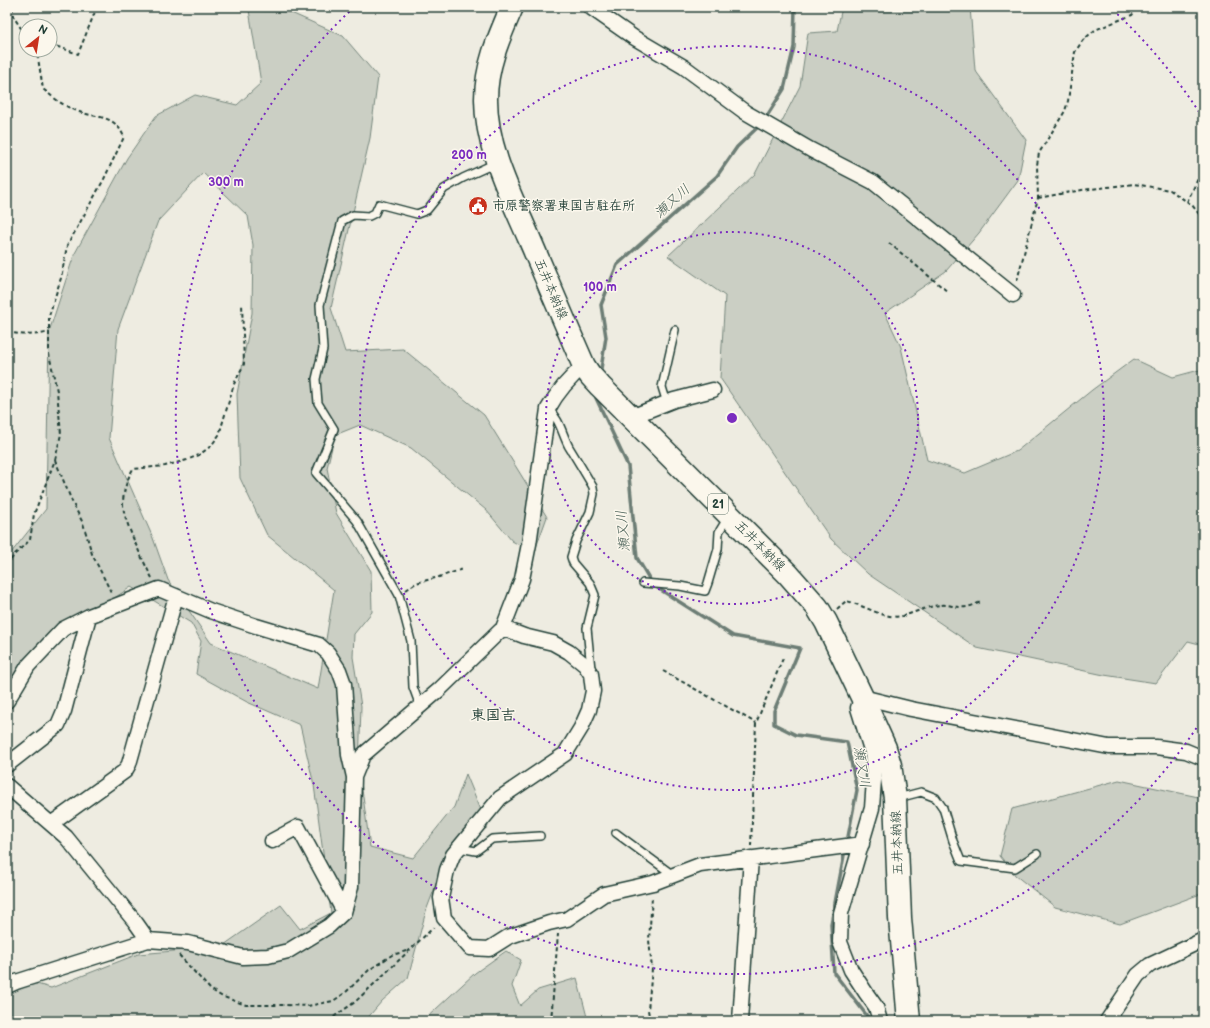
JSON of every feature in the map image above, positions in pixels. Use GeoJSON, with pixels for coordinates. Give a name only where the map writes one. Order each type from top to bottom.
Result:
{"type":"FeatureCollection","features":[{"type":"Feature","properties":{"kind":"main road","name":"五井本納線"},"geometry":{"type":"LineString","coordinates":[[512,7],[497,40],[487,86],[486,99],[488,123],[493,150],[514,203],[584,366],[590,375],[801,588],[817,607],[826,622],[862,697],[888,760],[896,798],[900,902],[909,1021]]}},
{"type":"Feature","properties":{"kind":"street"},"geometry":{"type":"LineString","coordinates":[[590,7],[633,38],[684,67],[746,112],[811,150],[873,182],[1013,295]]}},
{"type":"Feature","properties":{"kind":"street"},"geometry":{"type":"LineString","coordinates":[[354,777],[363,755],[439,690],[503,628],[522,579],[529,544],[548,409],[558,391],[572,375],[584,366]]}},
{"type":"Feature","properties":{"kind":"street"},"geometry":{"type":"LineString","coordinates":[[631,417],[667,403],[713,390]]}},
{"type":"Feature","properties":{"kind":"street"},"geometry":{"type":"LineString","coordinates":[[7,701],[28,666],[63,629],[89,616],[159,590],[256,626],[319,645],[328,653],[339,670],[344,684],[350,755],[354,777],[351,887],[344,912],[329,926],[288,951],[268,956],[243,957],[188,943],[148,940],[7,986]]}},
{"type":"Feature","properties":{"kind":"street"},"geometry":{"type":"LineString","coordinates":[[51,824],[125,771],[129,764],[176,596]]}},
{"type":"Feature","properties":{"kind":"street"},"geometry":{"type":"LineString","coordinates":[[7,765],[58,725],[64,711],[89,616]]}},
{"type":"Feature","properties":{"kind":"street"},"geometry":{"type":"LineString","coordinates":[[503,628],[524,636],[553,643],[569,652],[585,665],[591,674],[593,691],[581,728],[565,754],[500,798],[453,856],[447,870],[441,898],[444,918],[470,948],[489,949],[508,937],[567,919],[604,894],[652,883],[700,865],[862,844]]}},
{"type":"Feature","properties":{"kind":"street"},"geometry":{"type":"LineString","coordinates":[[880,1021],[876,1007],[852,970],[840,942],[841,913],[872,808],[874,780],[872,753],[858,708],[862,697],[911,709],[1109,747],[1156,747],[1186,751],[1203,758]]}},
{"type":"Feature","properties":{"kind":"street"},"geometry":{"type":"LineString","coordinates":[[7,786],[66,837],[136,923],[148,940]]}},
{"type":"Feature","properties":{"kind":"street"},"geometry":{"type":"LineString","coordinates":[[272,841],[298,827],[344,912]]}},
{"type":"Feature","properties":{"kind":"street"},"geometry":{"type":"LineString","coordinates":[[740,1021],[751,858]]}},
{"type":"Feature","properties":{"kind":"street"},"geometry":{"type":"LineString","coordinates":[[1107,1021],[1138,975],[1150,965],[1203,940]]}},
{"type":"Feature","properties":{"kind":"lane"},"geometry":{"type":"LineString","coordinates":[[420,706],[413,687],[411,641],[399,595],[358,521],[316,473],[334,429],[318,403],[316,379],[323,348],[320,305],[342,221],[353,215],[368,216],[375,213],[380,204],[417,214],[427,210],[444,189],[463,178],[498,163]]}},
{"type":"Feature","properties":{"kind":"lane"},"geometry":{"type":"LineString","coordinates":[[667,403],[662,387],[675,330]]}},
{"type":"Feature","properties":{"kind":"lane"},"geometry":{"type":"LineString","coordinates":[[548,409],[558,420],[568,445],[593,487],[594,494],[590,512],[576,541],[572,557],[573,563],[590,583],[595,595],[586,628],[591,674]]}},
{"type":"Feature","properties":{"kind":"lane"},"geometry":{"type":"LineString","coordinates":[[642,583],[680,586],[705,591],[717,555],[719,532],[729,515]]}},
{"type":"Feature","properties":{"kind":"lane"},"geometry":{"type":"LineString","coordinates":[[896,798],[921,792],[936,798],[943,808],[961,861],[1015,868],[1037,854]]}},
{"type":"Feature","properties":{"kind":"lane"},"geometry":{"type":"LineString","coordinates":[[616,833],[673,875]]}},
{"type":"Feature","properties":{"kind":"lane"},"geometry":{"type":"LineString","coordinates":[[459,848],[476,851],[492,839],[540,836]]}},
{"type":"Feature","properties":{"kind":"path"},"geometry":{"type":"LineString","coordinates":[[12,7],[13,16],[18,23]]}},
{"type":"Feature","properties":{"kind":"path"},"geometry":{"type":"LineString","coordinates":[[58,47],[78,54],[98,7]]}},
{"type":"Feature","properties":{"kind":"path"},"geometry":{"type":"LineString","coordinates":[[1013,295],[1038,198],[1037,166],[1039,153],[1065,111],[1068,101],[1075,52],[1083,40],[1095,30],[1132,15],[1139,7]]}},
{"type":"Feature","properties":{"kind":"path"},"geometry":{"type":"LineString","coordinates":[[7,566],[14,555],[30,540],[34,514],[55,460],[61,434],[57,391],[49,354],[50,316],[67,246],[104,179],[124,137],[116,124],[100,116],[79,112],[60,103],[43,89],[38,58]]}},
{"type":"Feature","properties":{"kind":"path"},"geometry":{"type":"LineString","coordinates":[[1187,202],[1203,168]]}},
{"type":"Feature","properties":{"kind":"path"},"geometry":{"type":"LineString","coordinates":[[1038,198],[1082,190],[1134,184],[1170,190],[1192,205],[1203,219]]}},
{"type":"Feature","properties":{"kind":"path"},"geometry":{"type":"LineString","coordinates":[[889,243],[948,292]]}},
{"type":"Feature","properties":{"kind":"path"},"geometry":{"type":"LineString","coordinates":[[159,590],[146,567],[128,524],[123,505],[126,484],[133,469],[165,466],[187,460],[199,455],[211,446],[219,435],[234,384],[244,364],[242,303]]}},
{"type":"Feature","properties":{"kind":"path"},"geometry":{"type":"LineString","coordinates":[[7,332],[20,335],[37,335],[50,332]]}},
{"type":"Feature","properties":{"kind":"path"},"geometry":{"type":"LineString","coordinates":[[55,460],[73,504],[83,523],[92,554],[118,606]]}},
{"type":"Feature","properties":{"kind":"path"},"geometry":{"type":"LineString","coordinates":[[399,595],[416,583],[463,569]]}},
{"type":"Feature","properties":{"kind":"path"},"geometry":{"type":"LineString","coordinates":[[826,622],[846,601],[885,615],[901,616],[942,605],[969,607],[981,602]]}},
{"type":"Feature","properties":{"kind":"path"},"geometry":{"type":"LineString","coordinates":[[751,858],[756,723],[784,656]]}},
{"type":"Feature","properties":{"kind":"path"},"geometry":{"type":"LineString","coordinates":[[663,671],[756,723]]}},
{"type":"Feature","properties":{"kind":"path"},"geometry":{"type":"LineString","coordinates":[[650,1021],[648,1010],[652,969],[649,940],[652,883]]}},
{"type":"Feature","properties":{"kind":"path"},"geometry":{"type":"LineString","coordinates":[[328,1021],[355,1002],[444,918]]}},
{"type":"Feature","properties":{"kind":"path"},"geometry":{"type":"LineString","coordinates":[[551,1021],[559,921]]}},
{"type":"Feature","properties":{"kind":"path"},"geometry":{"type":"LineString","coordinates":[[176,953],[186,961],[210,988],[221,996],[246,1005],[285,1004],[308,1006],[333,1001],[345,993],[374,966],[392,955],[410,950]]}},
{"type":"Feature","properties":{"kind":"shaded area"},"geometry":{"type":"Polygon","coordinates":[[[842,7],[970,7],[975,70],[1026,140],[1018,180],[979,233],[946,271],[885,313],[901,347],[927,460],[965,473],[1017,451],[1092,390],[1134,359],[1173,377],[1203,369],[1203,645],[1188,641],[1156,683],[1104,675],[977,648],[868,574],[831,539],[720,378],[725,296],[668,256],[755,174],[800,86],[808,33],[837,31],[842,7]]]}},
{"type":"Feature","properties":{"kind":"shaded area"},"geometry":{"type":"Polygon","coordinates":[[[249,10],[289,12],[343,36],[378,77],[370,138],[331,308],[345,352],[403,349],[484,415],[547,517],[534,553],[512,541],[486,510],[411,448],[360,425],[335,435],[327,468],[336,513],[371,571],[372,612],[354,634],[353,657],[361,706],[359,768],[370,847],[413,858],[454,807],[466,774],[488,827],[448,853],[426,911],[408,978],[382,1001],[365,1021],[7,1021],[7,995],[33,983],[51,988],[138,954],[221,947],[281,905],[300,929],[331,913],[314,785],[300,725],[247,702],[196,674],[201,641],[191,623],[131,587],[34,651],[7,688],[7,558],[46,509],[49,332],[74,255],[127,158],[156,116],[195,95],[237,105],[261,83],[249,10]],[[203,173],[158,221],[118,329],[109,438],[153,538],[168,580],[211,643],[318,689],[334,590],[267,535],[240,478],[237,394],[252,313],[253,245],[248,216],[203,173]]]}},
{"type":"Feature","properties":{"kind":"shaded area"},"geometry":{"type":"Polygon","coordinates":[[[1119,780],[1203,798],[1203,893],[1120,924],[1055,907],[1015,875],[1000,856],[1012,809],[1119,780]]]}},
{"type":"Feature","properties":{"kind":"shaded area"},"geometry":{"type":"Polygon","coordinates":[[[506,951],[521,960],[512,986],[520,1006],[538,990],[577,978],[588,1021],[423,1021],[475,973],[506,951]]]}},
{"type":"Feature","properties":{"kind":"waterway","name":"瀬又川"},"geometry":{"type":"LineString","coordinates":[[765,119],[784,89],[794,47],[795,7]]}},
{"type":"Feature","properties":{"kind":"waterway","name":"瀬又川"},"geometry":{"type":"LineString","coordinates":[[600,375],[606,337],[601,305],[617,265],[717,176],[737,147],[760,125]]}},
{"type":"Feature","properties":{"kind":"waterway","name":"瀬又川"},"geometry":{"type":"LineString","coordinates":[[596,395],[596,398],[628,466],[637,558],[653,585],[733,636],[800,648],[774,711],[774,724],[796,735],[847,742],[857,790],[847,842]]}},
{"type":"Feature","properties":{"kind":"waterway","name":"瀬又川"},"geometry":{"type":"LineString","coordinates":[[845,850],[831,924],[834,973],[871,1021]]}},
{"type":"Feature","properties":{"kind":"place","name":"市原警察署東国吉駐在所"},"geometry":{"type":"Point","coordinates":[478,206]}},
{"type":"Feature","properties":{"kind":"district","name":"東国吉"},"geometry":{"type":"Point","coordinates":[493,715]}}]}
